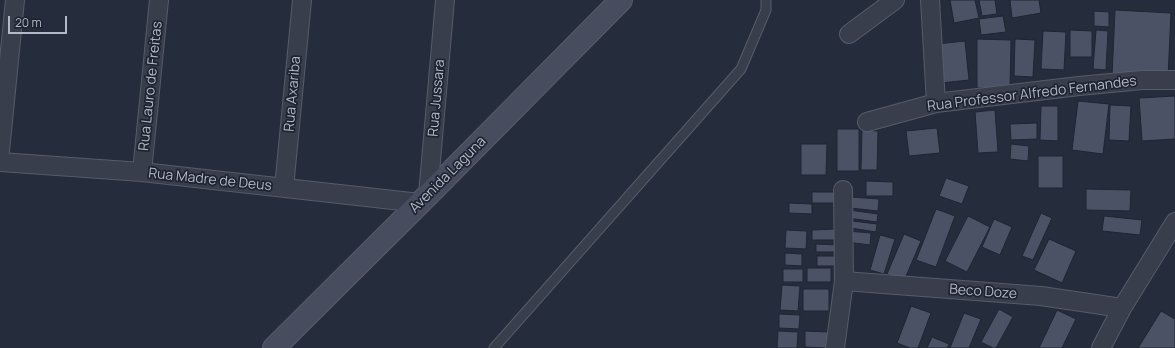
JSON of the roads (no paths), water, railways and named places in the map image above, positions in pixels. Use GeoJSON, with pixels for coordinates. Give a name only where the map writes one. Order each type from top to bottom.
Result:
{"type":"FeatureCollection","features":[{"type":"Feature","properties":{"kind":"main road","name":"Avenida Laguna"},"geometry":{"type":"LineString","coordinates":[[274,348],[621,0]]}},
{"type":"Feature","properties":{"kind":"street"},"geometry":{"type":"LineString","coordinates":[[0,151],[15,0]]}},
{"type":"Feature","properties":{"kind":"street","name":"Rua Lauro de Freitas"},"geometry":{"type":"LineString","coordinates":[[142,172],[159,0]]}},
{"type":"Feature","properties":{"kind":"street","name":"Rua Axariba"},"geometry":{"type":"LineString","coordinates":[[284,188],[302,0]]}},
{"type":"Feature","properties":{"kind":"street","name":"Rua Jussara"},"geometry":{"type":"LineString","coordinates":[[424,199],[445,0]]}},
{"type":"Feature","properties":{"kind":"street"},"geometry":{"type":"LineString","coordinates":[[849,34],[895,0]]}},
{"type":"Feature","properties":{"kind":"street"},"geometry":{"type":"LineString","coordinates":[[930,0],[936,103]]}},
{"type":"Feature","properties":{"kind":"street","name":"Rua Professor Alfredo Fernandes"},"geometry":{"type":"LineString","coordinates":[[867,122],[936,103],[1079,86],[1142,80],[1175,80]]}},
{"type":"Feature","properties":{"kind":"street","name":"Rua Madre de Deus"},"geometry":{"type":"LineString","coordinates":[[0,162],[142,172],[284,188],[424,199]]}},
{"type":"Feature","properties":{"kind":"street"},"geometry":{"type":"LineString","coordinates":[[835,348],[844,281],[843,190]]}},
{"type":"Feature","properties":{"kind":"street"},"geometry":{"type":"LineString","coordinates":[[1101,348],[1122,308],[1175,222]]}},
{"type":"Feature","properties":{"kind":"street","name":"Beco Doze"},"geometry":{"type":"LineString","coordinates":[[844,281],[1040,296],[1122,308]]}},
{"type":"Feature","properties":{"kind":"lane"},"geometry":{"type":"LineString","coordinates":[[494,348],[742,69],[766,10],[766,0]]}}]}
